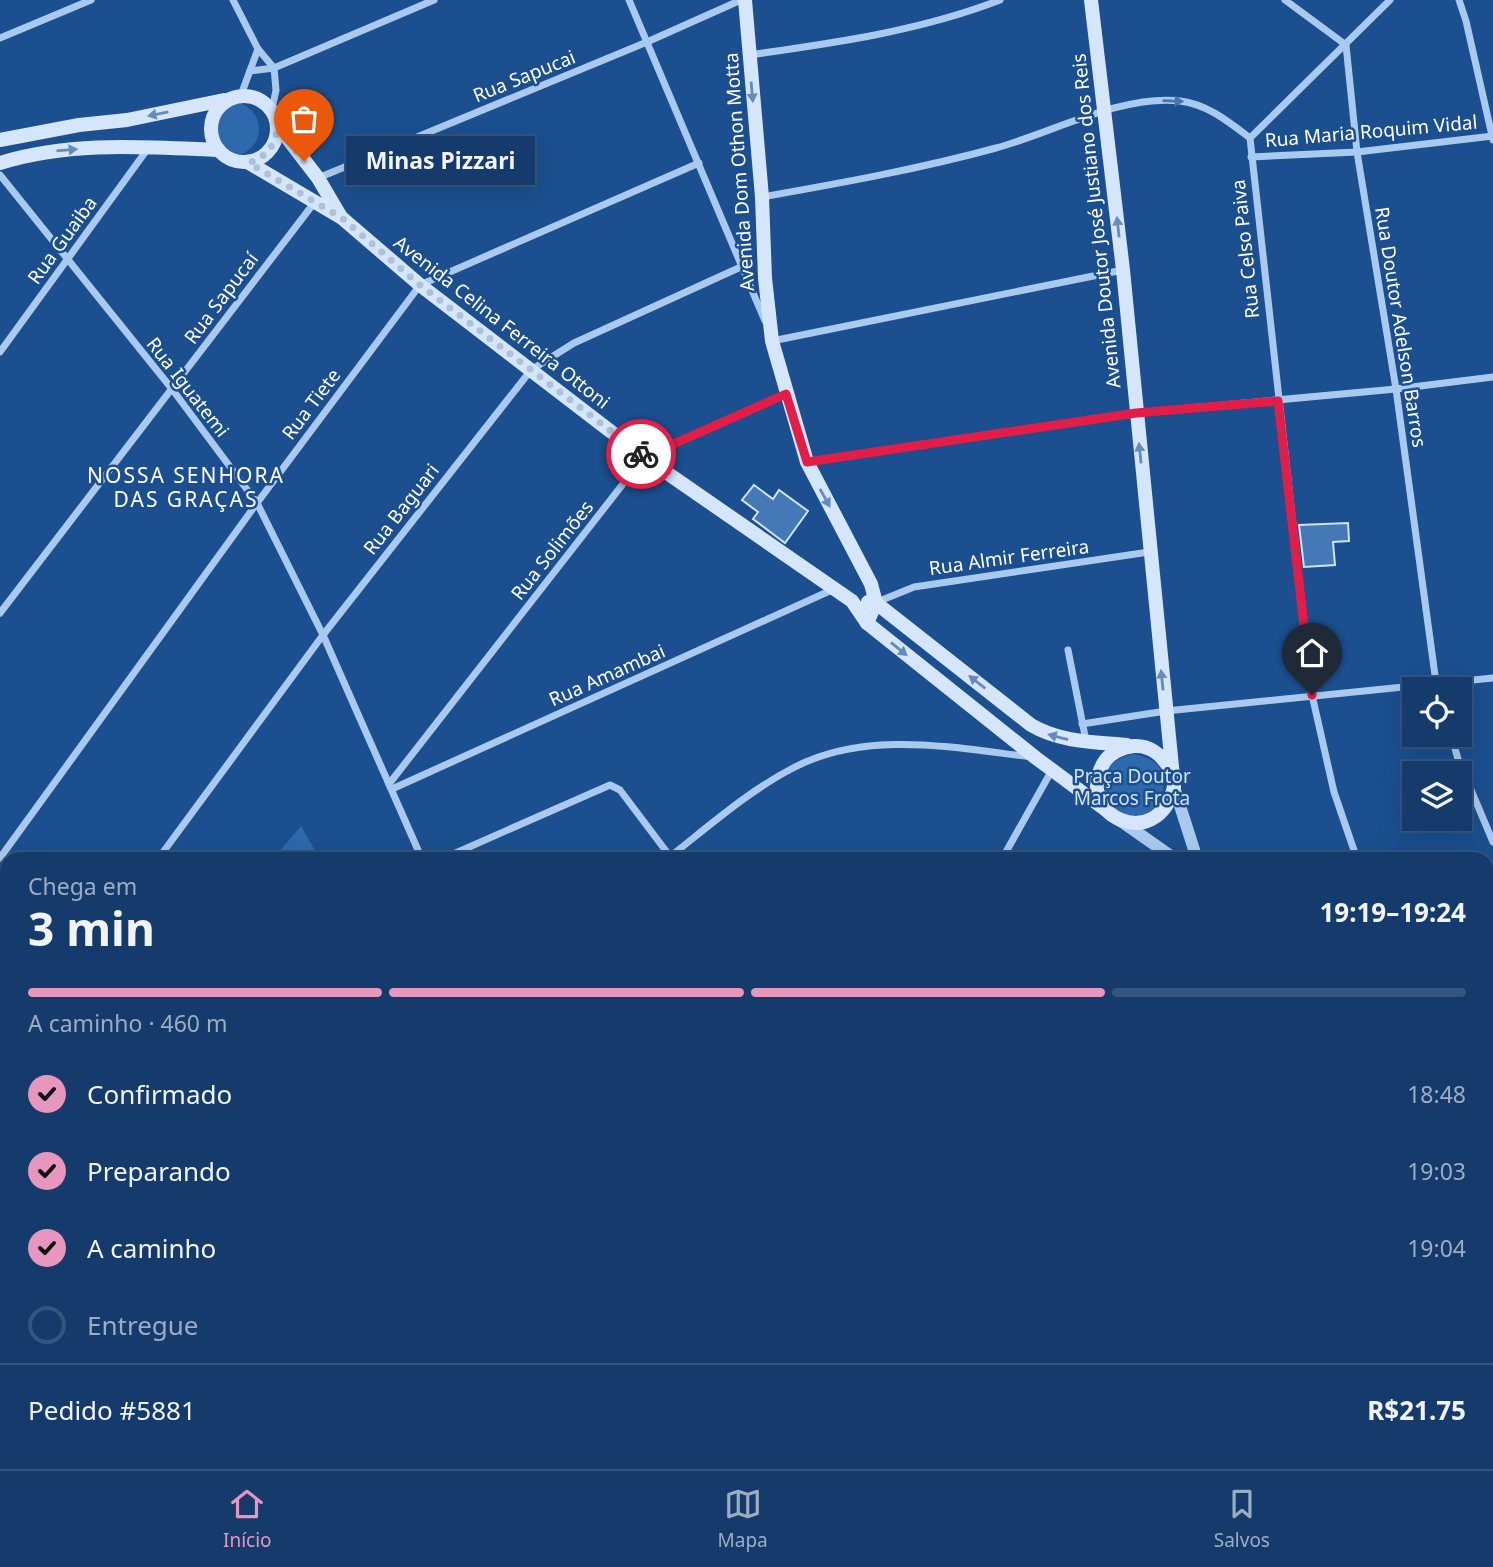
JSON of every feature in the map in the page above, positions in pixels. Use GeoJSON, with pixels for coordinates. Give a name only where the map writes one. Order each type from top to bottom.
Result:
{"type":"FeatureCollection","features":[{"type":"Feature","properties":{"kind":"main road","name":"Avenida Dom Othon Motta"},"geometry":{"type":"LineString","coordinates":[[743,0],[762,197],[765,278],[772,341],[807,462],[872,584],[876,603]]}},
{"type":"Feature","properties":{"kind":"main road","name":"Avenida Doutor José Justiano dos Reis"},"geometry":{"type":"LineString","coordinates":[[1091,0],[1106,112],[1172,772]]}},
{"type":"Feature","properties":{"kind":"main road"},"geometry":{"type":"LineString","coordinates":[[0,140],[79,125],[127,120],[241,95],[259,99],[272,110]]}},
{"type":"Feature","properties":{"kind":"main road"},"geometry":{"type":"LineString","coordinates":[[217,150],[209,133],[212,115],[225,100]]}},
{"type":"Feature","properties":{"kind":"main road","name":"Avenida Celina Ferreira Ottoni"},"geometry":{"type":"LineString","coordinates":[[272,110],[278,127],[318,178],[342,218]]}},
{"type":"Feature","properties":{"kind":"main road"},"geometry":{"type":"LineString","coordinates":[[249,163],[264,156],[275,143],[278,127]]}},
{"type":"Feature","properties":{"kind":"main road","name":"Avenida Celina Ferreira Ottoni"},"geometry":{"type":"LineString","coordinates":[[0,163],[49,152],[149,146],[217,150],[231,161],[249,163],[342,218],[420,285],[644,457],[852,600],[867,623],[1112,815]]}},
{"type":"Feature","properties":{"kind":"main road"},"geometry":{"type":"LineString","coordinates":[[852,600],[876,603],[1031,725],[1061,739],[1136,746],[1152,749],[1164,759],[1172,772],[1174,787],[1170,802],[1161,814],[1148,822],[1132,824],[1112,815],[1098,795],[1097,777],[1105,761],[1118,749],[1136,746]]}},
{"type":"Feature","properties":{"kind":"main road"},"geometry":{"type":"LineString","coordinates":[[867,623],[876,603]]}},
{"type":"Feature","properties":{"kind":"street"},"geometry":{"type":"LineString","coordinates":[[0,38],[92,0]]}},
{"type":"Feature","properties":{"kind":"street"},"geometry":{"type":"LineString","coordinates":[[233,0],[258,49],[274,68],[276,90],[272,110]]}},
{"type":"Feature","properties":{"kind":"street"},"geometry":{"type":"LineString","coordinates":[[250,71],[274,68],[434,0]]}},
{"type":"Feature","properties":{"kind":"street"},"geometry":{"type":"LineString","coordinates":[[629,0],[743,266],[772,341],[1122,270]]}},
{"type":"Feature","properties":{"kind":"street","name":"Rua Sapucai"},"geometry":{"type":"LineString","coordinates":[[318,178],[743,0]]}},
{"type":"Feature","properties":{"kind":"street"},"geometry":{"type":"LineString","coordinates":[[749,55],[865,38],[976,9],[1000,0]]}},
{"type":"Feature","properties":{"kind":"street"},"geometry":{"type":"LineString","coordinates":[[1285,0],[1346,45]]}},
{"type":"Feature","properties":{"kind":"street"},"geometry":{"type":"LineString","coordinates":[[762,197],[912,169],[998,148],[1106,112],[1152,100],[1199,105],[1222,116],[1250,138],[1391,0]]}},
{"type":"Feature","properties":{"kind":"street"},"geometry":{"type":"LineString","coordinates":[[1459,0],[1493,137]]}},
{"type":"Feature","properties":{"kind":"street","name":"Rua Doutor Adelson Barros"},"geometry":{"type":"LineString","coordinates":[[1346,45],[1357,152],[1396,389],[1435,677]]}},
{"type":"Feature","properties":{"kind":"street"},"geometry":{"type":"LineString","coordinates":[[241,95],[258,49]]}},
{"type":"Feature","properties":{"kind":"street","name":"Rua Maria Roquim Vidal"},"geometry":{"type":"LineString","coordinates":[[1251,157],[1357,152],[1493,137]]}},
{"type":"Feature","properties":{"kind":"street","name":"Rua Celso Paiva"},"geometry":{"type":"LineString","coordinates":[[1250,138],[1312,695],[1334,792],[1355,852]]}},
{"type":"Feature","properties":{"kind":"street","name":"Rua Guaiba"},"geometry":{"type":"LineString","coordinates":[[0,352],[149,146]]}},
{"type":"Feature","properties":{"kind":"street","name":"Rua Tiete"},"geometry":{"type":"LineString","coordinates":[[4,852],[257,503],[420,285],[699,163]]}},
{"type":"Feature","properties":{"kind":"street","name":"Rua Iguatemi"},"geometry":{"type":"LineString","coordinates":[[0,175],[172,389],[257,503],[323,635],[419,852]]}},
{"type":"Feature","properties":{"kind":"street","name":"Rua Sapucaí"},"geometry":{"type":"LineString","coordinates":[[0,613],[314,202]]}},
{"type":"Feature","properties":{"kind":"street","name":"Rua Baguari"},"geometry":{"type":"LineString","coordinates":[[163,852],[323,635],[531,370],[574,343],[743,266]]}},
{"type":"Feature","properties":{"kind":"street"},"geometry":{"type":"LineString","coordinates":[[807,462],[1136,413],[1278,401],[1493,377]]}},
{"type":"Feature","properties":{"kind":"street","name":"Rua Solimões"},"geometry":{"type":"LineString","coordinates":[[390,787],[644,457],[786,394]]}},
{"type":"Feature","properties":{"kind":"street","name":"Rua Almir Ferreira"},"geometry":{"type":"LineString","coordinates":[[876,603],[914,587],[1149,552]]}},
{"type":"Feature","properties":{"kind":"street","name":"Rua Amambai"},"geometry":{"type":"LineString","coordinates":[[390,787],[835,589]]}},
{"type":"Feature","properties":{"kind":"street"},"geometry":{"type":"LineString","coordinates":[[1068,650],[1086,742]]}},
{"type":"Feature","properties":{"kind":"street"},"geometry":{"type":"LineString","coordinates":[[1472,681],[1493,678]]}},
{"type":"Feature","properties":{"kind":"street"},"geometry":{"type":"LineString","coordinates":[[1082,724],[1166,711],[1312,695],[1402,689]]}},
{"type":"Feature","properties":{"kind":"street"},"geometry":{"type":"LineString","coordinates":[[677,852],[751,793],[795,766],[831,753],[880,744],[946,747],[1036,758]]}},
{"type":"Feature","properties":{"kind":"street"},"geometry":{"type":"LineString","coordinates":[[1454,747],[1493,842]]}},
{"type":"Feature","properties":{"kind":"street"},"geometry":{"type":"LineString","coordinates":[[1006,852],[1052,770]]}},
{"type":"Feature","properties":{"kind":"street"},"geometry":{"type":"LineString","coordinates":[[458,852],[610,785],[620,790],[666,852]]}},
{"type":"Feature","properties":{"kind":"street"},"geometry":{"type":"LineString","coordinates":[[1174,787],[1195,852]]}},
{"type":"Feature","properties":{"kind":"street","name":"Avenida Celina Ferreira Ottoni"},"geometry":{"type":"LineString","coordinates":[[1112,815],[1165,852]]}},
{"type":"Feature","properties":{"kind":"green space"},"geometry":{"type":"Polygon","coordinates":[[[232,102],[251,110],[259,129],[251,148],[232,156],[213,148],[205,129],[213,110],[232,102]]]}},
{"type":"Feature","properties":{"kind":"green space","name":"Praça Doutor Marcos Frota"},"geometry":{"type":"Polygon","coordinates":[[[1134,754],[1157,764],[1164,782],[1161,799],[1156,807],[1151,813],[1135,818],[1103,805],[1102,795],[1105,771],[1115,761],[1134,754]]]}},
{"type":"Feature","properties":{"kind":"green space"},"geometry":{"type":"Polygon","coordinates":[[[301,826],[316,852],[279,852],[301,826]]]}},
{"type":"Feature","properties":{"kind":"building"},"geometry":{"type":"Polygon","coordinates":[[[754,485],[773,499],[779,490],[808,511],[785,543],[753,519],[758,512],[742,500],[754,485]]]}},
{"type":"Feature","properties":{"kind":"building"},"geometry":{"type":"Polygon","coordinates":[[[1348,523],[1349,541],[1333,542],[1335,565],[1304,567],[1299,525],[1348,523]]]}},
{"type":"Feature","properties":{"kind":"way so far"},"geometry":{"type":"LineString","coordinates":[[304,161],[278,127],[275,143],[264,156],[249,163],[270,178],[342,218],[420,285],[641,454]]}},
{"type":"Feature","properties":{"kind":"place","name":"Minas Pizzari"},"geometry":{"type":"Point","coordinates":[304,161]}},
{"type":"Feature","properties":{"kind":"district","name":"NOSSA SENHORA DAS GRAÇAS"},"geometry":{"type":"Point","coordinates":[186,487]}},
{"type":"Feature","properties":{"kind":"route"},"geometry":{"type":"LineString","coordinates":[[641,454],[644,457],[786,394],[807,462],[1136,413],[1278,401],[1312,695]]}}]}
